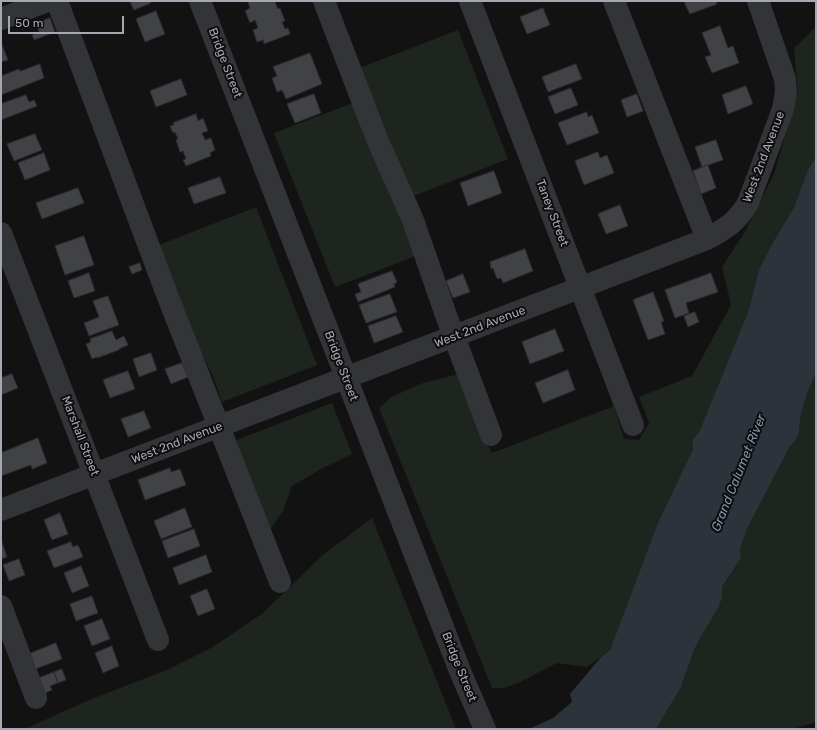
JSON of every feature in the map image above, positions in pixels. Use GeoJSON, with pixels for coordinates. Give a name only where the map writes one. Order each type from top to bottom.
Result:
{"type":"FeatureCollection","features":[{"type":"Feature","properties":{"kind":"street"},"geometry":{"type":"LineString","coordinates":[[1,19],[47,1]]}},
{"type":"Feature","properties":{"kind":"street"},"geometry":{"type":"LineString","coordinates":[[57,1],[218,427],[280,582]]}},
{"type":"Feature","properties":{"kind":"street","name":"Bridge Street"},"geometry":{"type":"LineString","coordinates":[[200,1],[460,671],[484,727]]}},
{"type":"Feature","properties":{"kind":"street"},"geometry":{"type":"LineString","coordinates":[[324,1],[380,146],[414,220],[490,435]]}},
{"type":"Feature","properties":{"kind":"street","name":"Taney Street"},"geometry":{"type":"LineString","coordinates":[[470,1],[633,425]]}},
{"type":"Feature","properties":{"kind":"street"},"geometry":{"type":"LineString","coordinates":[[614,1],[708,240]]}},
{"type":"Feature","properties":{"kind":"street","name":"West 2nd Avenue"},"geometry":{"type":"LineString","coordinates":[[1,510],[708,240],[731,225],[742,214],[748,203],[785,104],[785,80],[758,1]]}},
{"type":"Feature","properties":{"kind":"street","name":"Marshall Street"},"geometry":{"type":"LineString","coordinates":[[1,233],[158,640]]}},
{"type":"Feature","properties":{"kind":"street"},"geometry":{"type":"LineString","coordinates":[[1,606],[36,698]]}},
{"type":"Feature","properties":{"kind":"shaded area"},"geometry":{"type":"Polygon","coordinates":[[[816,27],[816,156],[808,170],[794,207],[772,244],[759,270],[748,312],[700,430],[692,441],[693,449],[657,525],[610,650],[587,667],[557,663],[518,683],[504,688],[492,688],[379,408],[391,397],[423,383],[459,374],[481,434],[492,453],[614,406],[624,439],[639,440],[649,423],[639,397],[692,376],[731,305],[722,267],[746,230],[774,174],[798,91],[794,48],[816,27]]]}},
{"type":"Feature","properties":{"kind":"shaded area"},"geometry":{"type":"Polygon","coordinates":[[[458,30],[508,159],[411,197],[357,69],[458,30]]]}},
{"type":"Feature","properties":{"kind":"shaded area"},"geometry":{"type":"Polygon","coordinates":[[[355,102],[421,254],[335,287],[274,133],[355,102]]]}},
{"type":"Feature","properties":{"kind":"shaded area"},"geometry":{"type":"Polygon","coordinates":[[[256,207],[317,365],[222,402],[213,376],[195,340],[159,245],[256,207]]]}},
{"type":"Feature","properties":{"kind":"shaded area"},"geometry":{"type":"Polygon","coordinates":[[[816,373],[816,722],[793,729],[656,729],[681,687],[694,650],[722,598],[722,587],[741,558],[740,549],[747,529],[789,448],[798,435],[802,409],[816,373]]]}},
{"type":"Feature","properties":{"kind":"shaded area"},"geometry":{"type":"Polygon","coordinates":[[[332,403],[352,454],[321,469],[292,486],[283,511],[269,531],[234,441],[332,403]]]}},
{"type":"Feature","properties":{"kind":"shaded area"},"geometry":{"type":"Polygon","coordinates":[[[372,518],[456,729],[25,729],[89,700],[167,670],[213,647],[263,613],[324,554],[372,518]]]}},
{"type":"Feature","properties":{"kind":"water","name":"Grand Calumet River"},"geometry":{"type":"Polygon","coordinates":[[[816,156],[816,373],[802,409],[798,436],[789,448],[747,529],[740,549],[741,558],[722,587],[722,598],[718,608],[694,650],[681,687],[656,729],[529,729],[553,718],[572,702],[570,694],[601,657],[610,650],[657,525],[693,449],[692,441],[700,430],[748,312],[759,270],[772,244],[794,207],[808,170],[816,156]]]}},
{"type":"Feature","properties":{"kind":"building"},"geometry":{"type":"Polygon","coordinates":[[[130,1],[150,1],[151,3],[134,10],[130,1]]]}},
{"type":"Feature","properties":{"kind":"building"},"geometry":{"type":"Polygon","coordinates":[[[277,1],[275,2],[278,9],[280,8],[285,21],[282,22],[285,29],[288,28],[290,34],[264,44],[263,40],[257,42],[253,30],[258,28],[255,20],[250,23],[245,11],[250,8],[248,2],[277,1]]]}},
{"type":"Feature","properties":{"kind":"building"},"geometry":{"type":"Polygon","coordinates":[[[684,1],[716,1],[717,4],[690,14],[684,1]]]}},
{"type":"Feature","properties":{"kind":"building"},"geometry":{"type":"Polygon","coordinates":[[[543,8],[550,25],[527,34],[520,17],[543,8]]]}},
{"type":"Feature","properties":{"kind":"building"},"geometry":{"type":"Polygon","coordinates":[[[156,11],[165,34],[145,42],[136,19],[156,11]]]}},
{"type":"Feature","properties":{"kind":"building"},"geometry":{"type":"Polygon","coordinates":[[[50,18],[55,32],[34,40],[32,35],[39,32],[36,24],[50,18]]]}},
{"type":"Feature","properties":{"kind":"building"},"geometry":{"type":"Polygon","coordinates":[[[720,26],[728,48],[733,46],[739,63],[712,73],[705,57],[711,55],[702,33],[720,26]]]}},
{"type":"Feature","properties":{"kind":"building"},"geometry":{"type":"Polygon","coordinates":[[[1,42],[8,60],[1,62],[1,42]]]}},
{"type":"Feature","properties":{"kind":"building"},"geometry":{"type":"Polygon","coordinates":[[[310,53],[322,84],[286,99],[282,90],[277,92],[272,78],[277,76],[273,67],[310,53]]]}},
{"type":"Feature","properties":{"kind":"building"},"geometry":{"type":"Polygon","coordinates":[[[40,64],[44,78],[1,95],[1,76],[19,69],[20,71],[40,64]]]}},
{"type":"Feature","properties":{"kind":"building"},"geometry":{"type":"Polygon","coordinates":[[[576,64],[582,79],[548,92],[542,77],[576,64]]]}},
{"type":"Feature","properties":{"kind":"building"},"geometry":{"type":"Polygon","coordinates":[[[181,79],[187,95],[156,107],[150,91],[181,79]]]}},
{"type":"Feature","properties":{"kind":"building"},"geometry":{"type":"Polygon","coordinates":[[[746,86],[753,104],[728,114],[722,95],[746,86]]]}},
{"type":"Feature","properties":{"kind":"building"},"geometry":{"type":"Polygon","coordinates":[[[571,88],[578,105],[555,114],[548,97],[571,88]]]}},
{"type":"Feature","properties":{"kind":"building"},"geometry":{"type":"Polygon","coordinates":[[[314,94],[321,113],[295,123],[287,104],[314,94]]]}},
{"type":"Feature","properties":{"kind":"building"},"geometry":{"type":"Polygon","coordinates":[[[637,94],[643,111],[627,117],[621,100],[637,94]]]}},
{"type":"Feature","properties":{"kind":"building"},"geometry":{"type":"Polygon","coordinates":[[[26,95],[29,102],[34,100],[37,106],[1,120],[1,104],[26,95]]]}},
{"type":"Feature","properties":{"kind":"building"},"geometry":{"type":"Polygon","coordinates":[[[587,112],[588,117],[592,115],[599,133],[567,145],[558,123],[587,112]]]}},
{"type":"Feature","properties":{"kind":"building"},"geometry":{"type":"Polygon","coordinates":[[[196,114],[198,121],[203,118],[208,131],[202,133],[205,140],[211,138],[215,150],[210,153],[211,156],[186,166],[183,160],[186,159],[183,151],[180,152],[176,140],[178,139],[170,126],[174,125],[173,123],[196,114]]]}},
{"type":"Feature","properties":{"kind":"building"},"geometry":{"type":"Polygon","coordinates":[[[35,134],[42,150],[14,161],[7,144],[35,134]]]}},
{"type":"Feature","properties":{"kind":"building"},"geometry":{"type":"Polygon","coordinates":[[[716,140],[723,160],[702,167],[695,147],[716,140]]]}},
{"type":"Feature","properties":{"kind":"building"},"geometry":{"type":"Polygon","coordinates":[[[598,152],[600,158],[607,155],[614,173],[584,185],[575,161],[598,152]]]}},
{"type":"Feature","properties":{"kind":"building"},"geometry":{"type":"Polygon","coordinates":[[[44,153],[50,170],[25,180],[18,163],[44,153]]]}},
{"type":"Feature","properties":{"kind":"building"},"geometry":{"type":"Polygon","coordinates":[[[708,165],[716,188],[701,194],[693,171],[708,165]]]}},
{"type":"Feature","properties":{"kind":"building"},"geometry":{"type":"Polygon","coordinates":[[[494,171],[502,193],[468,206],[460,183],[494,171]]]}},
{"type":"Feature","properties":{"kind":"building"},"geometry":{"type":"Polygon","coordinates":[[[220,177],[226,193],[194,204],[188,188],[220,177]]]}},
{"type":"Feature","properties":{"kind":"building"},"geometry":{"type":"Polygon","coordinates":[[[78,188],[84,203],[42,219],[36,203],[78,188]]]}},
{"type":"Feature","properties":{"kind":"building"},"geometry":{"type":"Polygon","coordinates":[[[620,205],[628,226],[606,234],[598,214],[620,205]]]}},
{"type":"Feature","properties":{"kind":"building"},"geometry":{"type":"Polygon","coordinates":[[[84,236],[94,265],[65,275],[55,246],[84,236]]]}},
{"type":"Feature","properties":{"kind":"building"},"geometry":{"type":"Polygon","coordinates":[[[525,249],[533,271],[503,283],[501,278],[497,279],[493,268],[491,269],[490,262],[525,249]]]}},
{"type":"Feature","properties":{"kind":"building"},"geometry":{"type":"Polygon","coordinates":[[[140,263],[142,270],[132,274],[129,267],[140,263]]]}},
{"type":"Feature","properties":{"kind":"building"},"geometry":{"type":"Polygon","coordinates":[[[392,271],[397,282],[394,284],[395,287],[358,302],[355,294],[361,292],[358,284],[392,271]]]}},
{"type":"Feature","properties":{"kind":"building"},"geometry":{"type":"Polygon","coordinates":[[[89,273],[95,291],[74,298],[68,281],[89,273]]]}},
{"type":"Feature","properties":{"kind":"building"},"geometry":{"type":"Polygon","coordinates":[[[711,273],[718,292],[686,303],[689,313],[675,318],[665,290],[711,273]]]}},
{"type":"Feature","properties":{"kind":"building"},"geometry":{"type":"Polygon","coordinates":[[[463,274],[470,292],[453,298],[446,281],[463,274]]]}},
{"type":"Feature","properties":{"kind":"building"},"geometry":{"type":"Polygon","coordinates":[[[653,292],[664,321],[661,322],[665,334],[648,340],[633,300],[653,292]]]}},
{"type":"Feature","properties":{"kind":"building"},"geometry":{"type":"Polygon","coordinates":[[[390,294],[397,312],[366,323],[359,305],[390,294]]]}},
{"type":"Feature","properties":{"kind":"building"},"geometry":{"type":"Polygon","coordinates":[[[108,296],[119,325],[89,336],[84,323],[99,317],[93,301],[108,296]]]}},
{"type":"Feature","properties":{"kind":"building"},"geometry":{"type":"Polygon","coordinates":[[[695,312],[699,322],[688,327],[684,316],[695,312]]]}},
{"type":"Feature","properties":{"kind":"building"},"geometry":{"type":"Polygon","coordinates":[[[396,316],[403,332],[374,343],[368,326],[396,316]]]}},
{"type":"Feature","properties":{"kind":"building"},"geometry":{"type":"Polygon","coordinates":[[[555,329],[564,351],[530,364],[522,342],[555,329]]]}},
{"type":"Feature","properties":{"kind":"building"},"geometry":{"type":"Polygon","coordinates":[[[112,331],[116,340],[124,336],[128,345],[119,350],[92,359],[86,344],[91,342],[90,339],[112,331]]]}},
{"type":"Feature","properties":{"kind":"building"},"geometry":{"type":"Polygon","coordinates":[[[151,353],[157,370],[139,377],[133,359],[151,353]]]}},
{"type":"Feature","properties":{"kind":"building"},"geometry":{"type":"Polygon","coordinates":[[[182,363],[188,377],[171,384],[165,369],[182,363]]]}},
{"type":"Feature","properties":{"kind":"building"},"geometry":{"type":"Polygon","coordinates":[[[568,370],[575,390],[543,403],[535,383],[568,370]]]}},
{"type":"Feature","properties":{"kind":"building"},"geometry":{"type":"Polygon","coordinates":[[[128,371],[135,389],[110,398],[103,380],[128,371]]]}},
{"type":"Feature","properties":{"kind":"building"},"geometry":{"type":"Polygon","coordinates":[[[12,374],[18,388],[1,395],[1,378],[12,374]]]}},
{"type":"Feature","properties":{"kind":"building"},"geometry":{"type":"Polygon","coordinates":[[[144,411],[151,428],[128,437],[121,419],[144,411]]]}},
{"type":"Feature","properties":{"kind":"building"},"geometry":{"type":"Polygon","coordinates":[[[38,438],[47,463],[32,469],[31,465],[1,476],[1,453],[38,438]]]}},
{"type":"Feature","properties":{"kind":"building"},"geometry":{"type":"Polygon","coordinates":[[[170,468],[171,472],[180,469],[186,485],[145,500],[138,480],[170,468]]]}},
{"type":"Feature","properties":{"kind":"building"},"geometry":{"type":"Polygon","coordinates":[[[185,508],[192,527],[161,539],[154,521],[185,508]]]}},
{"type":"Feature","properties":{"kind":"building"},"geometry":{"type":"Polygon","coordinates":[[[60,513],[68,534],[52,540],[44,520],[60,513]]]}},
{"type":"Feature","properties":{"kind":"building"},"geometry":{"type":"Polygon","coordinates":[[[194,529],[200,546],[168,558],[162,541],[194,529]]]}},
{"type":"Feature","properties":{"kind":"building"},"geometry":{"type":"Polygon","coordinates":[[[2,542],[7,557],[1,559],[1,543],[2,542]]]}},
{"type":"Feature","properties":{"kind":"building"},"geometry":{"type":"Polygon","coordinates":[[[71,542],[73,547],[78,545],[83,557],[54,568],[47,551],[71,542]]]}},
{"type":"Feature","properties":{"kind":"building"},"geometry":{"type":"Polygon","coordinates":[[[206,555],[212,572],[179,585],[173,568],[206,555]]]}},
{"type":"Feature","properties":{"kind":"building"},"geometry":{"type":"Polygon","coordinates":[[[19,559],[25,575],[9,581],[3,565],[19,559]]]}},
{"type":"Feature","properties":{"kind":"building"},"geometry":{"type":"Polygon","coordinates":[[[81,566],[89,586],[72,593],[64,573],[81,566]]]}},
{"type":"Feature","properties":{"kind":"building"},"geometry":{"type":"Polygon","coordinates":[[[207,589],[215,609],[198,616],[190,596],[207,589]]]}},
{"type":"Feature","properties":{"kind":"building"},"geometry":{"type":"Polygon","coordinates":[[[92,596],[98,613],[76,621],[70,604],[92,596]]]}},
{"type":"Feature","properties":{"kind":"building"},"geometry":{"type":"Polygon","coordinates":[[[102,619],[110,639],[92,646],[84,626],[102,619]]]}},
{"type":"Feature","properties":{"kind":"building"},"geometry":{"type":"Polygon","coordinates":[[[56,643],[62,659],[35,669],[29,654],[56,643]]]}},
{"type":"Feature","properties":{"kind":"building"},"geometry":{"type":"Polygon","coordinates":[[[112,646],[119,666],[103,673],[95,653],[112,646]]]}},
{"type":"Feature","properties":{"kind":"building"},"geometry":{"type":"Polygon","coordinates":[[[62,669],[66,680],[58,683],[54,672],[62,669]]]}},
{"type":"Feature","properties":{"kind":"building"},"geometry":{"type":"Polygon","coordinates":[[[54,672],[58,683],[50,686],[52,690],[45,693],[39,678],[54,672]]]}}]}
